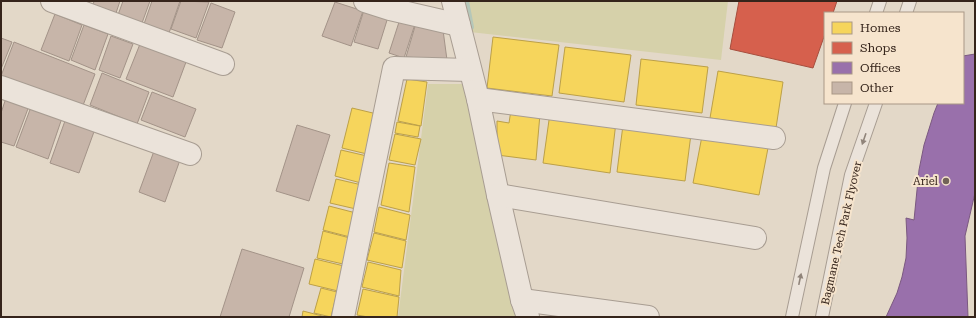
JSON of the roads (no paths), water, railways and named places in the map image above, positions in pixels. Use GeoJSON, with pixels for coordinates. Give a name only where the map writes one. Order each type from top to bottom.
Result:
{"type":"FeatureCollection","features":[{"type":"Feature","properties":{"kind":"street"},"geometry":{"type":"LineString","coordinates":[[52,1],[223,64]]}},
{"type":"Feature","properties":{"kind":"street"},"geometry":{"type":"LineString","coordinates":[[365,1],[390,9],[459,25]]}},
{"type":"Feature","properties":{"kind":"street"},"geometry":{"type":"LineString","coordinates":[[453,1],[478,99],[498,195],[525,308],[648,317]]}},
{"type":"Feature","properties":{"kind":"street"},"geometry":{"type":"LineString","coordinates":[[343,317],[394,68],[470,70]]}},
{"type":"Feature","properties":{"kind":"street"},"geometry":{"type":"LineString","coordinates":[[1,86],[190,154]]}},
{"type":"Feature","properties":{"kind":"street"},"geometry":{"type":"LineString","coordinates":[[478,99],[774,138]]}},
{"type":"Feature","properties":{"kind":"street"},"geometry":{"type":"LineString","coordinates":[[498,195],[755,238]]}},
{"type":"Feature","properties":{"kind":"lane"},"geometry":{"type":"LineString","coordinates":[[876,12],[880,1]]}},
{"type":"Feature","properties":{"kind":"lane"},"geometry":{"type":"LineString","coordinates":[[906,12],[910,1]]}},
{"type":"Feature","properties":{"kind":"lane"},"geometry":{"type":"LineString","coordinates":[[792,317],[824,168],[846,104]]}},
{"type":"Feature","properties":{"kind":"lane","name":"Bagmane Tech Park Flyover"},"geometry":{"type":"LineString","coordinates":[[822,317],[851,175],[876,104]]}},
{"type":"Feature","properties":{"kind":"waterway"},"geometry":{"type":"LineString","coordinates":[[466,1],[471,27]]}},
{"type":"Feature","properties":{"kind":"place","name":"Ariel"},"geometry":{"type":"Point","coordinates":[946,181]}}]}
